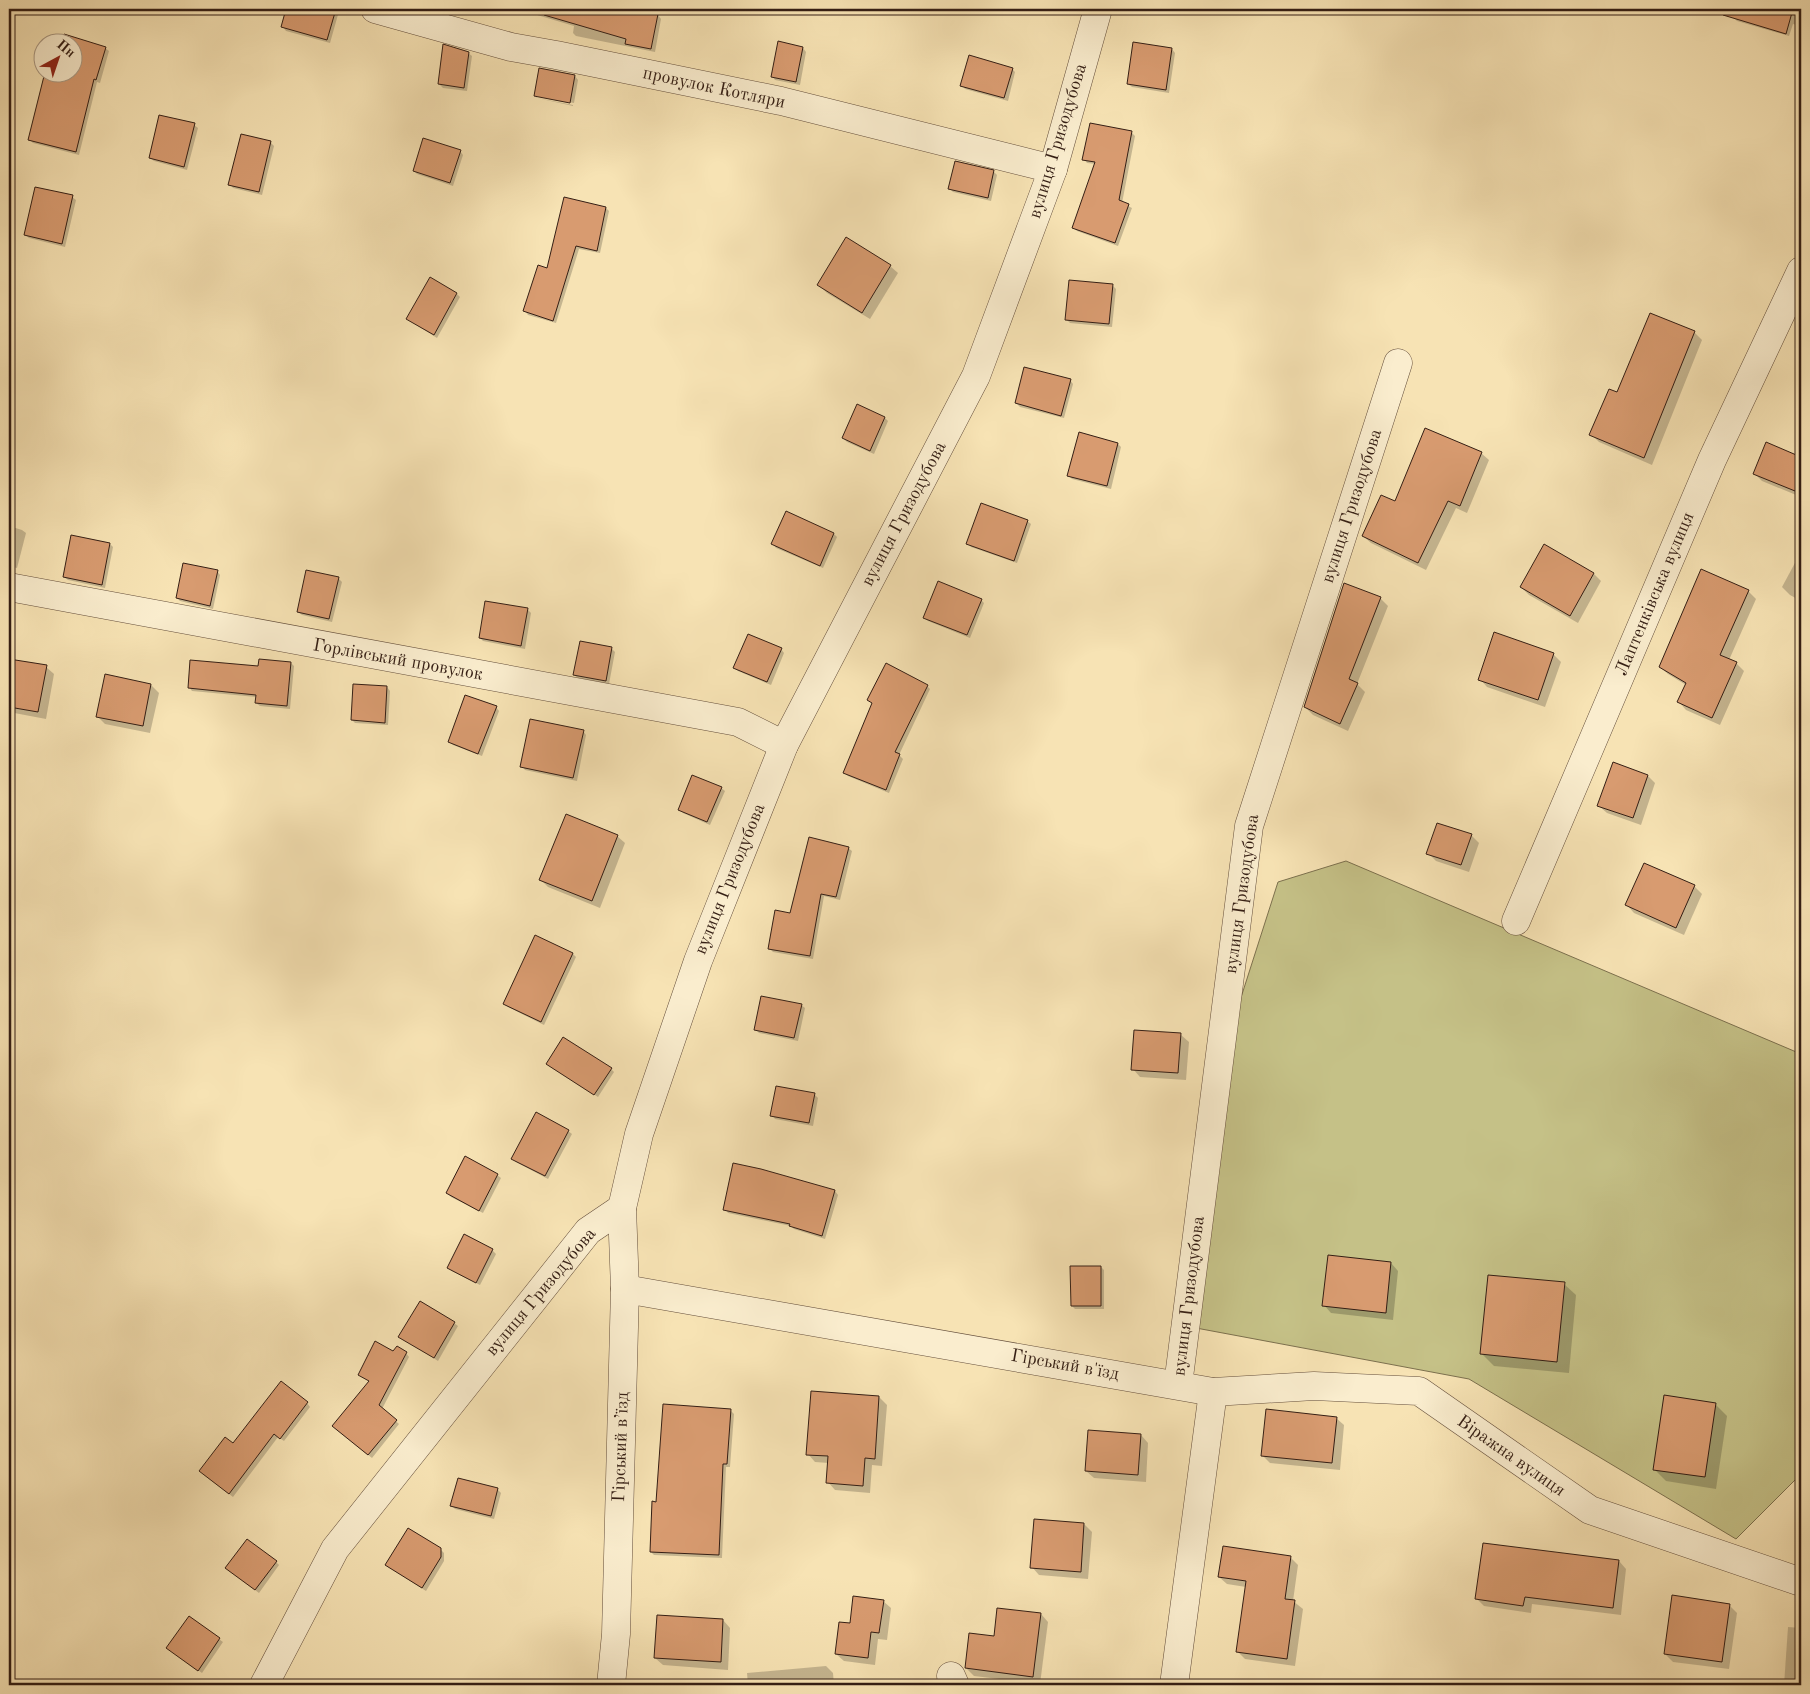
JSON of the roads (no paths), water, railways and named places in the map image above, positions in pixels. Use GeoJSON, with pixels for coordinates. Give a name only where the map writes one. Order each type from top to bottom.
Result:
{"type":"FeatureCollection","features":[{"type":"Feature","properties":{"kind":"street","name":"провулок Котляри"},"geometry":{"type":"LineString","coordinates":[[375,9],[511,48],[556,55],[780,101],[1053,169]]}},
{"type":"Feature","properties":{"kind":"street","name":"вулиця Гризодубова"},"geometry":{"type":"LineString","coordinates":[[264,1685],[335,1549],[588,1231],[622,1208],[638,1134],[692,979],[784,745],[976,376],[1053,169],[1098,9]]}},
{"type":"Feature","properties":{"kind":"street","name":"Лаптенківська вулиця"},"geometry":{"type":"LineString","coordinates":[[1516,922],[1712,460],[1801,271]]}},
{"type":"Feature","properties":{"kind":"street","name":"вулиця Гризодубова"},"geometry":{"type":"LineString","coordinates":[[1178,1385],[1249,826],[1398,363]]}},
{"type":"Feature","properties":{"kind":"street","name":"Горлівський провулок"},"geometry":{"type":"LineString","coordinates":[[9,587],[738,722],[784,745]]}},
{"type":"Feature","properties":{"kind":"street","name":"Гірський в’їзд"},"geometry":{"type":"LineString","coordinates":[[610,1685],[616,1634],[626,1289],[622,1208]]}},
{"type":"Feature","properties":{"kind":"street","name":"Гірський в'їзд"},"geometry":{"type":"LineString","coordinates":[[626,1289],[1213,1392]]}},
{"type":"Feature","properties":{"kind":"street","name":"Віражна вулиця"},"geometry":{"type":"LineString","coordinates":[[1213,1392],[1314,1386],[1419,1391],[1590,1510],[1801,1582]]}},
{"type":"Feature","properties":{"kind":"street"},"geometry":{"type":"LineString","coordinates":[[1174,1685],[1213,1392]]}}]}
